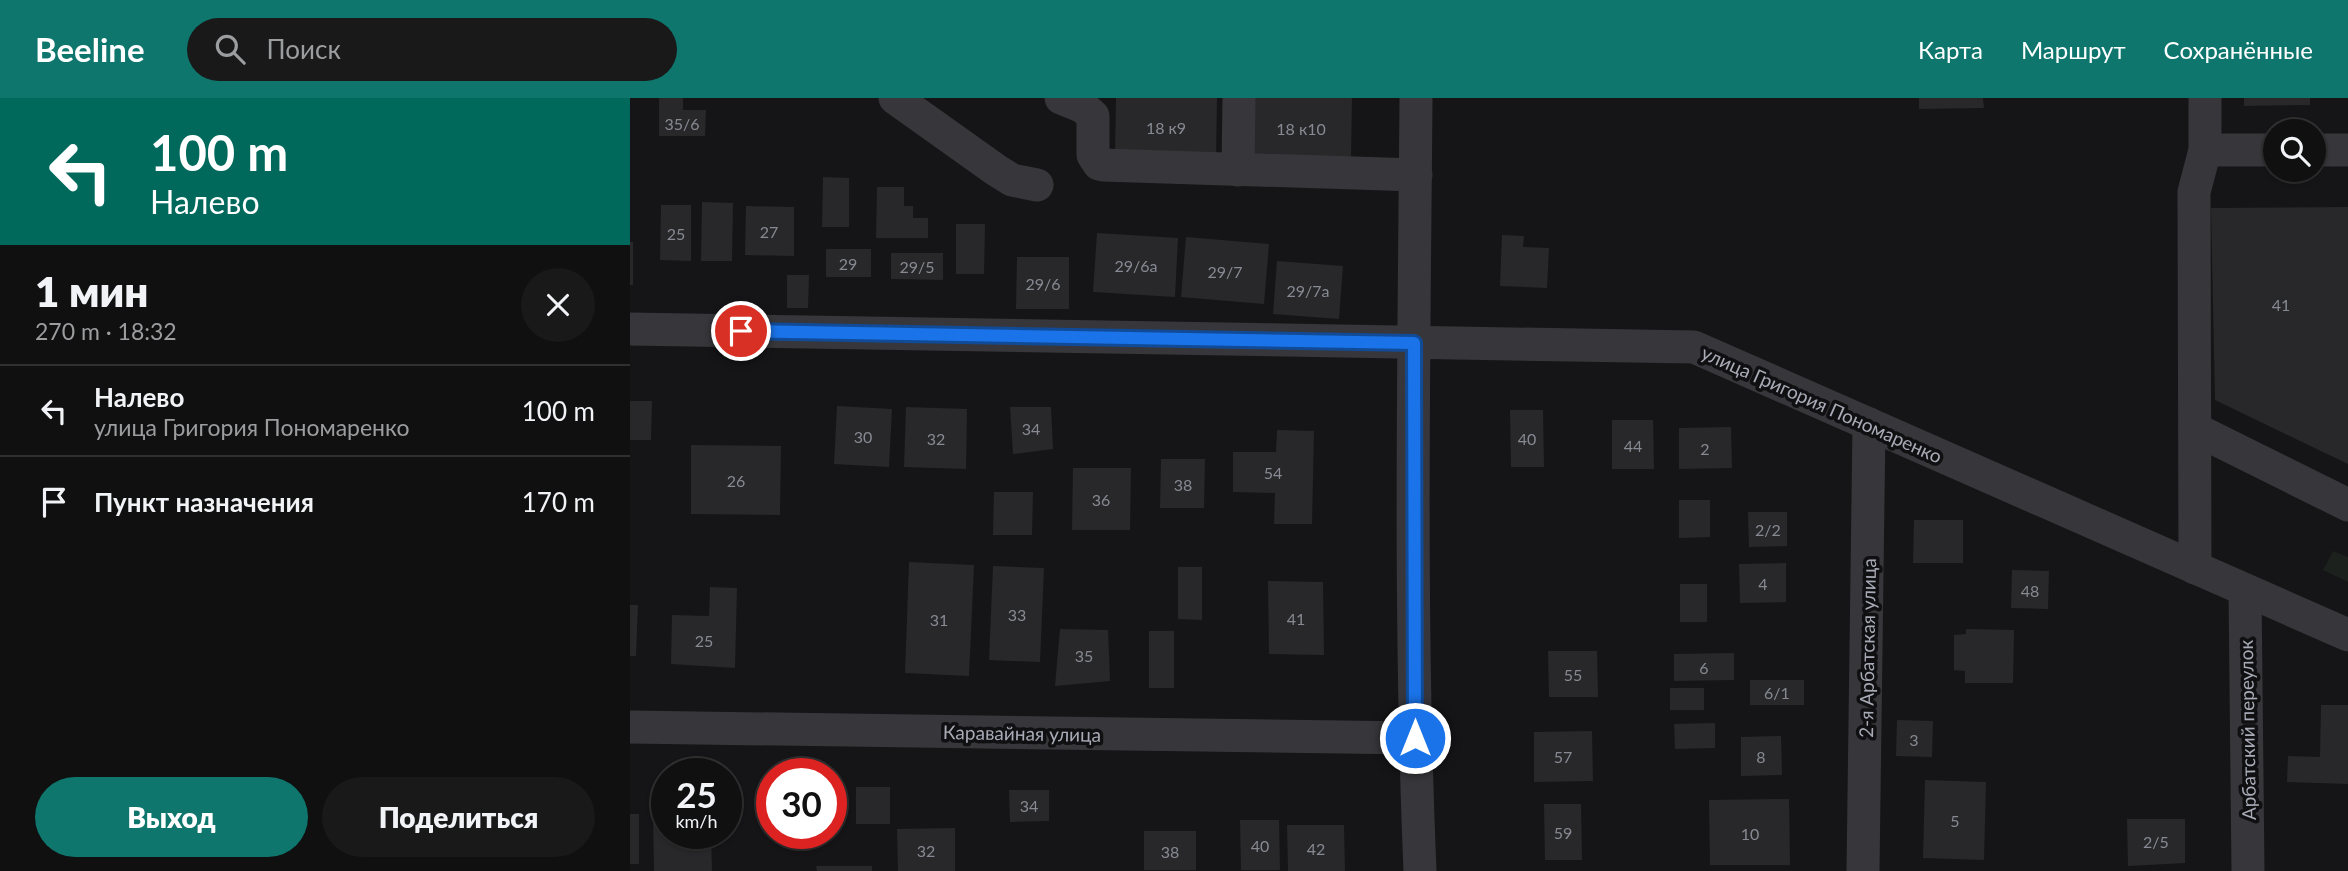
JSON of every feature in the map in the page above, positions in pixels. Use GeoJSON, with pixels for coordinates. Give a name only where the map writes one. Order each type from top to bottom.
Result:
{"type":"FeatureCollection","features":[{"type":"Feature","properties":{"kind":"street"},"geometry":{"type":"LineString","coordinates":[[895,98],[1012,180],[1037,185]]}},
{"type":"Feature","properties":{"kind":"street"},"geometry":{"type":"LineString","coordinates":[[1061,98],[1083,107],[1093,116],[1093,155],[1099,164],[1416,175]]}},
{"type":"Feature","properties":{"kind":"street"},"geometry":{"type":"LineString","coordinates":[[1238,170],[1239,98]]}},
{"type":"Feature","properties":{"kind":"street"},"geometry":{"type":"LineString","coordinates":[[1416,98],[1415,738],[1420,871]]}},
{"type":"Feature","properties":{"kind":"street"},"geometry":{"type":"LineString","coordinates":[[2195,568],[2194,192],[2205,150],[2204,98]]}},
{"type":"Feature","properties":{"kind":"street"},"geometry":{"type":"LineString","coordinates":[[2205,150],[2263,150]]}},
{"type":"Feature","properties":{"kind":"street"},"geometry":{"type":"LineString","coordinates":[[2326,150],[2348,150]]}},
{"type":"Feature","properties":{"kind":"street","name":"улица Григория Пономаренко"},"geometry":{"type":"LineString","coordinates":[[630,330],[1694,347],[2348,635]]}},
{"type":"Feature","properties":{"kind":"street","name":"2-я Арбатская улица"},"geometry":{"type":"LineString","coordinates":[[1863,871],[1869,424]]}},
{"type":"Feature","properties":{"kind":"street"},"geometry":{"type":"LineString","coordinates":[[2195,429],[2348,505]]}},
{"type":"Feature","properties":{"kind":"street","name":"Арбатский переулок"},"geometry":{"type":"LineString","coordinates":[[2245,590],[2248,871]]}},
{"type":"Feature","properties":{"kind":"street","name":"Каравайная улица"},"geometry":{"type":"LineString","coordinates":[[630,727],[1415,738]]}},
{"type":"Feature","properties":{"kind":"shaded area"},"geometry":{"type":"Polygon","coordinates":[[[2333,551],[2348,557],[2348,582],[2323,570],[2333,551]]]}},
{"type":"Feature","properties":{"kind":"building"},"geometry":{"type":"Polygon","coordinates":[[[659,98],[683,98],[683,110],[706,110],[705,136],[659,136],[659,98]]]}},
{"type":"Feature","properties":{"kind":"building"},"geometry":{"type":"Polygon","coordinates":[[[1116,98],[1217,98],[1216,157],[1115,155],[1116,98]]]}},
{"type":"Feature","properties":{"kind":"building"},"geometry":{"type":"Polygon","coordinates":[[[1251,98],[1352,98],[1351,158],[1250,157],[1251,98]]]}},
{"type":"Feature","properties":{"kind":"building"},"geometry":{"type":"Polygon","coordinates":[[[1919,98],[1983,98],[1984,108],[1919,109],[1919,98]]]}},
{"type":"Feature","properties":{"kind":"building"},"geometry":{"type":"Polygon","coordinates":[[[2244,98],[2310,98],[2310,105],[2244,106],[2244,98]]]}},
{"type":"Feature","properties":{"kind":"building"},"geometry":{"type":"Polygon","coordinates":[[[823,177],[849,178],[849,227],[822,227],[823,177]]]}},
{"type":"Feature","properties":{"kind":"building"},"geometry":{"type":"Polygon","coordinates":[[[877,187],[904,187],[904,206],[913,206],[913,218],[928,218],[928,238],[876,238],[877,187]]]}},
{"type":"Feature","properties":{"kind":"building"},"geometry":{"type":"Polygon","coordinates":[[[702,202],[733,203],[732,261],[701,261],[702,202]]]}},
{"type":"Feature","properties":{"kind":"building"},"geometry":{"type":"Polygon","coordinates":[[[661,205],[691,205],[691,261],[660,260],[661,205]]]}},
{"type":"Feature","properties":{"kind":"building"},"geometry":{"type":"Polygon","coordinates":[[[746,206],[794,207],[794,256],[745,255],[746,206]]]}},
{"type":"Feature","properties":{"kind":"building"},"geometry":{"type":"Polygon","coordinates":[[[2348,207],[2348,464],[2215,400],[2211,208],[2348,207]]]}},
{"type":"Feature","properties":{"kind":"building"},"geometry":{"type":"Polygon","coordinates":[[[956,224],[985,224],[984,274],[956,274],[956,224]]]}},
{"type":"Feature","properties":{"kind":"building"},"geometry":{"type":"Polygon","coordinates":[[[1097,233],[1178,238],[1175,297],[1093,292],[1097,233]]]}},
{"type":"Feature","properties":{"kind":"building"},"geometry":{"type":"Polygon","coordinates":[[[1502,235],[1524,236],[1523,247],[1549,248],[1547,288],[1500,286],[1502,235]]]}},
{"type":"Feature","properties":{"kind":"building"},"geometry":{"type":"Polygon","coordinates":[[[1186,237],[1269,244],[1264,304],[1181,297],[1186,237]]]}},
{"type":"Feature","properties":{"kind":"building"},"geometry":{"type":"Polygon","coordinates":[[[630,242],[633,242],[633,285],[630,285],[630,242]]]}},
{"type":"Feature","properties":{"kind":"building"},"geometry":{"type":"Polygon","coordinates":[[[826,249],[871,249],[871,277],[826,277],[826,249]]]}},
{"type":"Feature","properties":{"kind":"building"},"geometry":{"type":"Polygon","coordinates":[[[891,253],[943,253],[943,280],[891,279],[891,253]]]}},
{"type":"Feature","properties":{"kind":"building"},"geometry":{"type":"Polygon","coordinates":[[[1017,257],[1069,257],[1069,309],[1016,309],[1017,257]]]}},
{"type":"Feature","properties":{"kind":"building"},"geometry":{"type":"Polygon","coordinates":[[[1277,261],[1343,266],[1339,319],[1273,314],[1277,261]]]}},
{"type":"Feature","properties":{"kind":"building"},"geometry":{"type":"Polygon","coordinates":[[[787,275],[809,275],[808,308],[787,308],[787,275]]]}},
{"type":"Feature","properties":{"kind":"building"},"geometry":{"type":"Polygon","coordinates":[[[630,401],[652,401],[651,440],[630,440],[630,401]]]}},
{"type":"Feature","properties":{"kind":"building"},"geometry":{"type":"Polygon","coordinates":[[[837,406],[892,409],[889,467],[834,464],[837,406]]]}},
{"type":"Feature","properties":{"kind":"building"},"geometry":{"type":"Polygon","coordinates":[[[906,407],[967,409],[966,469],[904,467],[906,407]]]}},
{"type":"Feature","properties":{"kind":"building"},"geometry":{"type":"Polygon","coordinates":[[[1010,407],[1051,407],[1053,449],[1013,454],[1010,407]]]}},
{"type":"Feature","properties":{"kind":"building"},"geometry":{"type":"Polygon","coordinates":[[[1510,410],[1543,410],[1544,467],[1511,467],[1510,410]]]}},
{"type":"Feature","properties":{"kind":"building"},"geometry":{"type":"Polygon","coordinates":[[[1612,420],[1653,420],[1654,469],[1612,469],[1612,420]]]}},
{"type":"Feature","properties":{"kind":"building"},"geometry":{"type":"Polygon","coordinates":[[[1731,427],[1732,468],[1679,469],[1679,428],[1731,427]]]}},
{"type":"Feature","properties":{"kind":"building"},"geometry":{"type":"Polygon","coordinates":[[[1277,430],[1314,431],[1312,524],[1274,524],[1275,493],[1233,492],[1233,452],[1276,452],[1277,430]]]}},
{"type":"Feature","properties":{"kind":"building"},"geometry":{"type":"Polygon","coordinates":[[[691,445],[781,446],[780,515],[691,514],[691,445]]]}},
{"type":"Feature","properties":{"kind":"building"},"geometry":{"type":"Polygon","coordinates":[[[1161,459],[1205,459],[1204,508],[1160,508],[1161,459]]]}},
{"type":"Feature","properties":{"kind":"building"},"geometry":{"type":"Polygon","coordinates":[[[1073,468],[1131,468],[1130,530],[1072,530],[1073,468]]]}},
{"type":"Feature","properties":{"kind":"building"},"geometry":{"type":"Polygon","coordinates":[[[994,492],[1033,492],[1032,535],[993,535],[994,492]]]}},
{"type":"Feature","properties":{"kind":"building"},"geometry":{"type":"Polygon","coordinates":[[[1679,500],[1710,500],[1710,537],[1679,538],[1679,500]]]}},
{"type":"Feature","properties":{"kind":"building"},"geometry":{"type":"Polygon","coordinates":[[[1748,512],[1787,512],[1787,546],[1749,547],[1748,512]]]}},
{"type":"Feature","properties":{"kind":"building"},"geometry":{"type":"Polygon","coordinates":[[[1914,520],[1963,520],[1963,563],[1913,563],[1914,520]]]}},
{"type":"Feature","properties":{"kind":"building"},"geometry":{"type":"Polygon","coordinates":[[[909,562],[974,565],[969,676],[905,673],[909,562]]]}},
{"type":"Feature","properties":{"kind":"building"},"geometry":{"type":"Polygon","coordinates":[[[1786,563],[1786,602],[1740,603],[1739,564],[1786,563]]]}},
{"type":"Feature","properties":{"kind":"building"},"geometry":{"type":"Polygon","coordinates":[[[993,566],[1044,568],[1040,662],[989,660],[993,566]]]}},
{"type":"Feature","properties":{"kind":"building"},"geometry":{"type":"Polygon","coordinates":[[[1178,567],[1202,567],[1202,620],[1178,619],[1178,567]]]}},
{"type":"Feature","properties":{"kind":"building"},"geometry":{"type":"Polygon","coordinates":[[[2012,570],[2049,571],[2048,609],[2011,608],[2012,570]]]}},
{"type":"Feature","properties":{"kind":"building"},"geometry":{"type":"Polygon","coordinates":[[[1268,581],[1323,582],[1324,655],[1269,654],[1268,581]]]}},
{"type":"Feature","properties":{"kind":"building"},"geometry":{"type":"Polygon","coordinates":[[[1680,584],[1707,584],[1707,622],[1680,622],[1680,584]]]}},
{"type":"Feature","properties":{"kind":"building"},"geometry":{"type":"Polygon","coordinates":[[[710,587],[737,588],[735,668],[671,664],[672,615],[709,616],[710,587]]]}},
{"type":"Feature","properties":{"kind":"building"},"geometry":{"type":"Polygon","coordinates":[[[630,605],[638,605],[636,656],[630,656],[630,605]]]}},
{"type":"Feature","properties":{"kind":"building"},"geometry":{"type":"Polygon","coordinates":[[[1060,629],[1108,630],[1110,681],[1055,686],[1060,629]]]}},
{"type":"Feature","properties":{"kind":"building"},"geometry":{"type":"Polygon","coordinates":[[[1966,629],[2014,630],[2013,683],[1965,683],[1965,671],[1954,670],[1954,635],[1966,634],[1966,629]]]}},
{"type":"Feature","properties":{"kind":"building"},"geometry":{"type":"Polygon","coordinates":[[[1149,631],[1174,631],[1174,688],[1149,688],[1149,631]]]}},
{"type":"Feature","properties":{"kind":"building"},"geometry":{"type":"Polygon","coordinates":[[[1548,651],[1597,651],[1598,697],[1549,697],[1548,651]]]}},
{"type":"Feature","properties":{"kind":"building"},"geometry":{"type":"Polygon","coordinates":[[[1734,653],[1734,680],[1674,681],[1674,654],[1734,653]]]}},
{"type":"Feature","properties":{"kind":"building"},"geometry":{"type":"Polygon","coordinates":[[[1750,680],[1804,680],[1804,705],[1750,705],[1750,680]]]}},
{"type":"Feature","properties":{"kind":"building"},"geometry":{"type":"Polygon","coordinates":[[[1670,688],[1704,688],[1704,710],[1670,710],[1670,688]]]}},
{"type":"Feature","properties":{"kind":"building"},"geometry":{"type":"Polygon","coordinates":[[[2321,705],[2348,705],[2348,784],[2287,782],[2288,756],[2320,757],[2321,705]]]}},
{"type":"Feature","properties":{"kind":"building"},"geometry":{"type":"Polygon","coordinates":[[[1897,720],[1933,721],[1932,757],[1896,756],[1897,720]]]}},
{"type":"Feature","properties":{"kind":"building"},"geometry":{"type":"Polygon","coordinates":[[[1715,723],[1715,748],[1675,749],[1674,724],[1715,723]]]}},
{"type":"Feature","properties":{"kind":"building"},"geometry":{"type":"Polygon","coordinates":[[[1592,731],[1593,781],[1534,782],[1534,732],[1592,731]]]}},
{"type":"Feature","properties":{"kind":"building"},"geometry":{"type":"Polygon","coordinates":[[[1781,736],[1782,775],[1741,776],[1741,737],[1781,736]]]}},
{"type":"Feature","properties":{"kind":"building"},"geometry":{"type":"Polygon","coordinates":[[[1925,780],[1986,782],[1984,860],[1923,858],[1925,780]]]}},
{"type":"Feature","properties":{"kind":"building"},"geometry":{"type":"Polygon","coordinates":[[[856,787],[890,787],[890,824],[856,824],[856,787]]]}},
{"type":"Feature","properties":{"kind":"building"},"geometry":{"type":"Polygon","coordinates":[[[1009,790],[1049,790],[1049,821],[1010,822],[1009,790]]]}},
{"type":"Feature","properties":{"kind":"building"},"geometry":{"type":"Polygon","coordinates":[[[1789,799],[1790,865],[1710,865],[1709,800],[1789,799]]]}},
{"type":"Feature","properties":{"kind":"building"},"geometry":{"type":"Polygon","coordinates":[[[1544,804],[1581,804],[1582,860],[1545,860],[1544,804]]]}},
{"type":"Feature","properties":{"kind":"building"},"geometry":{"type":"Polygon","coordinates":[[[630,814],[639,814],[639,864],[630,864],[630,814]]]}},
{"type":"Feature","properties":{"kind":"building"},"geometry":{"type":"Polygon","coordinates":[[[2127,819],[2185,819],[2185,863],[2128,866],[2127,819]]]}},
{"type":"Feature","properties":{"kind":"building"},"geometry":{"type":"Polygon","coordinates":[[[1240,820],[1279,820],[1280,870],[1241,870],[1240,820]]]}},
{"type":"Feature","properties":{"kind":"building"},"geometry":{"type":"Polygon","coordinates":[[[1287,825],[1344,825],[1345,871],[1288,871],[1287,825]]]}},
{"type":"Feature","properties":{"kind":"building"},"geometry":{"type":"Polygon","coordinates":[[[955,828],[955,871],[898,871],[897,829],[955,828]]]}},
{"type":"Feature","properties":{"kind":"building"},"geometry":{"type":"Polygon","coordinates":[[[1144,831],[1196,831],[1196,870],[1144,870],[1144,831]]]}},
{"type":"Feature","properties":{"kind":"building"},"geometry":{"type":"Polygon","coordinates":[[[654,849],[711,849],[712,871],[654,871],[654,849]]]}},
{"type":"Feature","properties":{"kind":"building"},"geometry":{"type":"Polygon","coordinates":[[[816,866],[872,866],[872,871],[817,871],[816,866]]]}},
{"type":"Feature","properties":{"kind":"route"},"geometry":{"type":"LineString","coordinates":[[741,331],[1414,343],[1412,414],[1415,738]]}}]}
